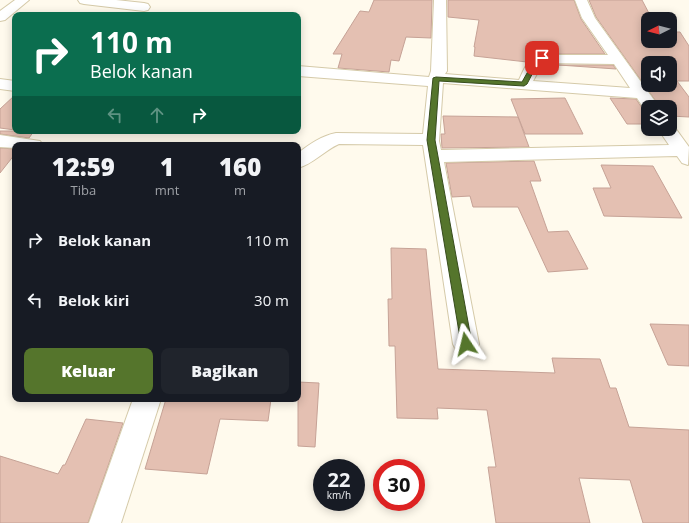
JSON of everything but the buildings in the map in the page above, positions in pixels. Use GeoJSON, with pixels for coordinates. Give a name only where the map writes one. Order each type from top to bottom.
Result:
{"type":"FeatureCollection","features":[{"type":"Feature","properties":{"kind":"street"},"geometry":{"type":"LineString","coordinates":[[0,17],[23,0]]}},
{"type":"Feature","properties":{"kind":"street"},"geometry":{"type":"LineString","coordinates":[[84,0],[144,7]]}},
{"type":"Feature","properties":{"kind":"street"},"geometry":{"type":"LineString","coordinates":[[440,0],[438,71],[436,80],[432,148],[466,344]]}},
{"type":"Feature","properties":{"kind":"street"},"geometry":{"type":"LineString","coordinates":[[581,0],[589,18],[646,100]]}},
{"type":"Feature","properties":{"kind":"street"},"geometry":{"type":"LineString","coordinates":[[0,23],[12,24]]}},
{"type":"Feature","properties":{"kind":"street"},"geometry":{"type":"LineString","coordinates":[[524,84],[537,60],[540,59],[617,60]]}},
{"type":"Feature","properties":{"kind":"street"},"geometry":{"type":"LineString","coordinates":[[301,71],[524,84],[642,94]]}},
{"type":"Feature","properties":{"kind":"street"},"geometry":{"type":"LineString","coordinates":[[0,84],[12,86]]}},
{"type":"Feature","properties":{"kind":"street"},"geometry":{"type":"LineString","coordinates":[[672,136],[686,155]]}},
{"type":"Feature","properties":{"kind":"street"},"geometry":{"type":"LineString","coordinates":[[301,160],[321,145],[336,138],[432,148],[686,155]]}},
{"type":"Feature","properties":{"kind":"street"},"geometry":{"type":"LineString","coordinates":[[0,141],[12,142]]}},
{"type":"Feature","properties":{"kind":"street"},"geometry":{"type":"LineString","coordinates":[[105,523],[145,402]]}},
{"type":"Feature","properties":{"kind":"route"},"geometry":{"type":"LineString","coordinates":[[466,344],[431,140],[436,78],[524,84],[537,60],[542,58]]}}]}
